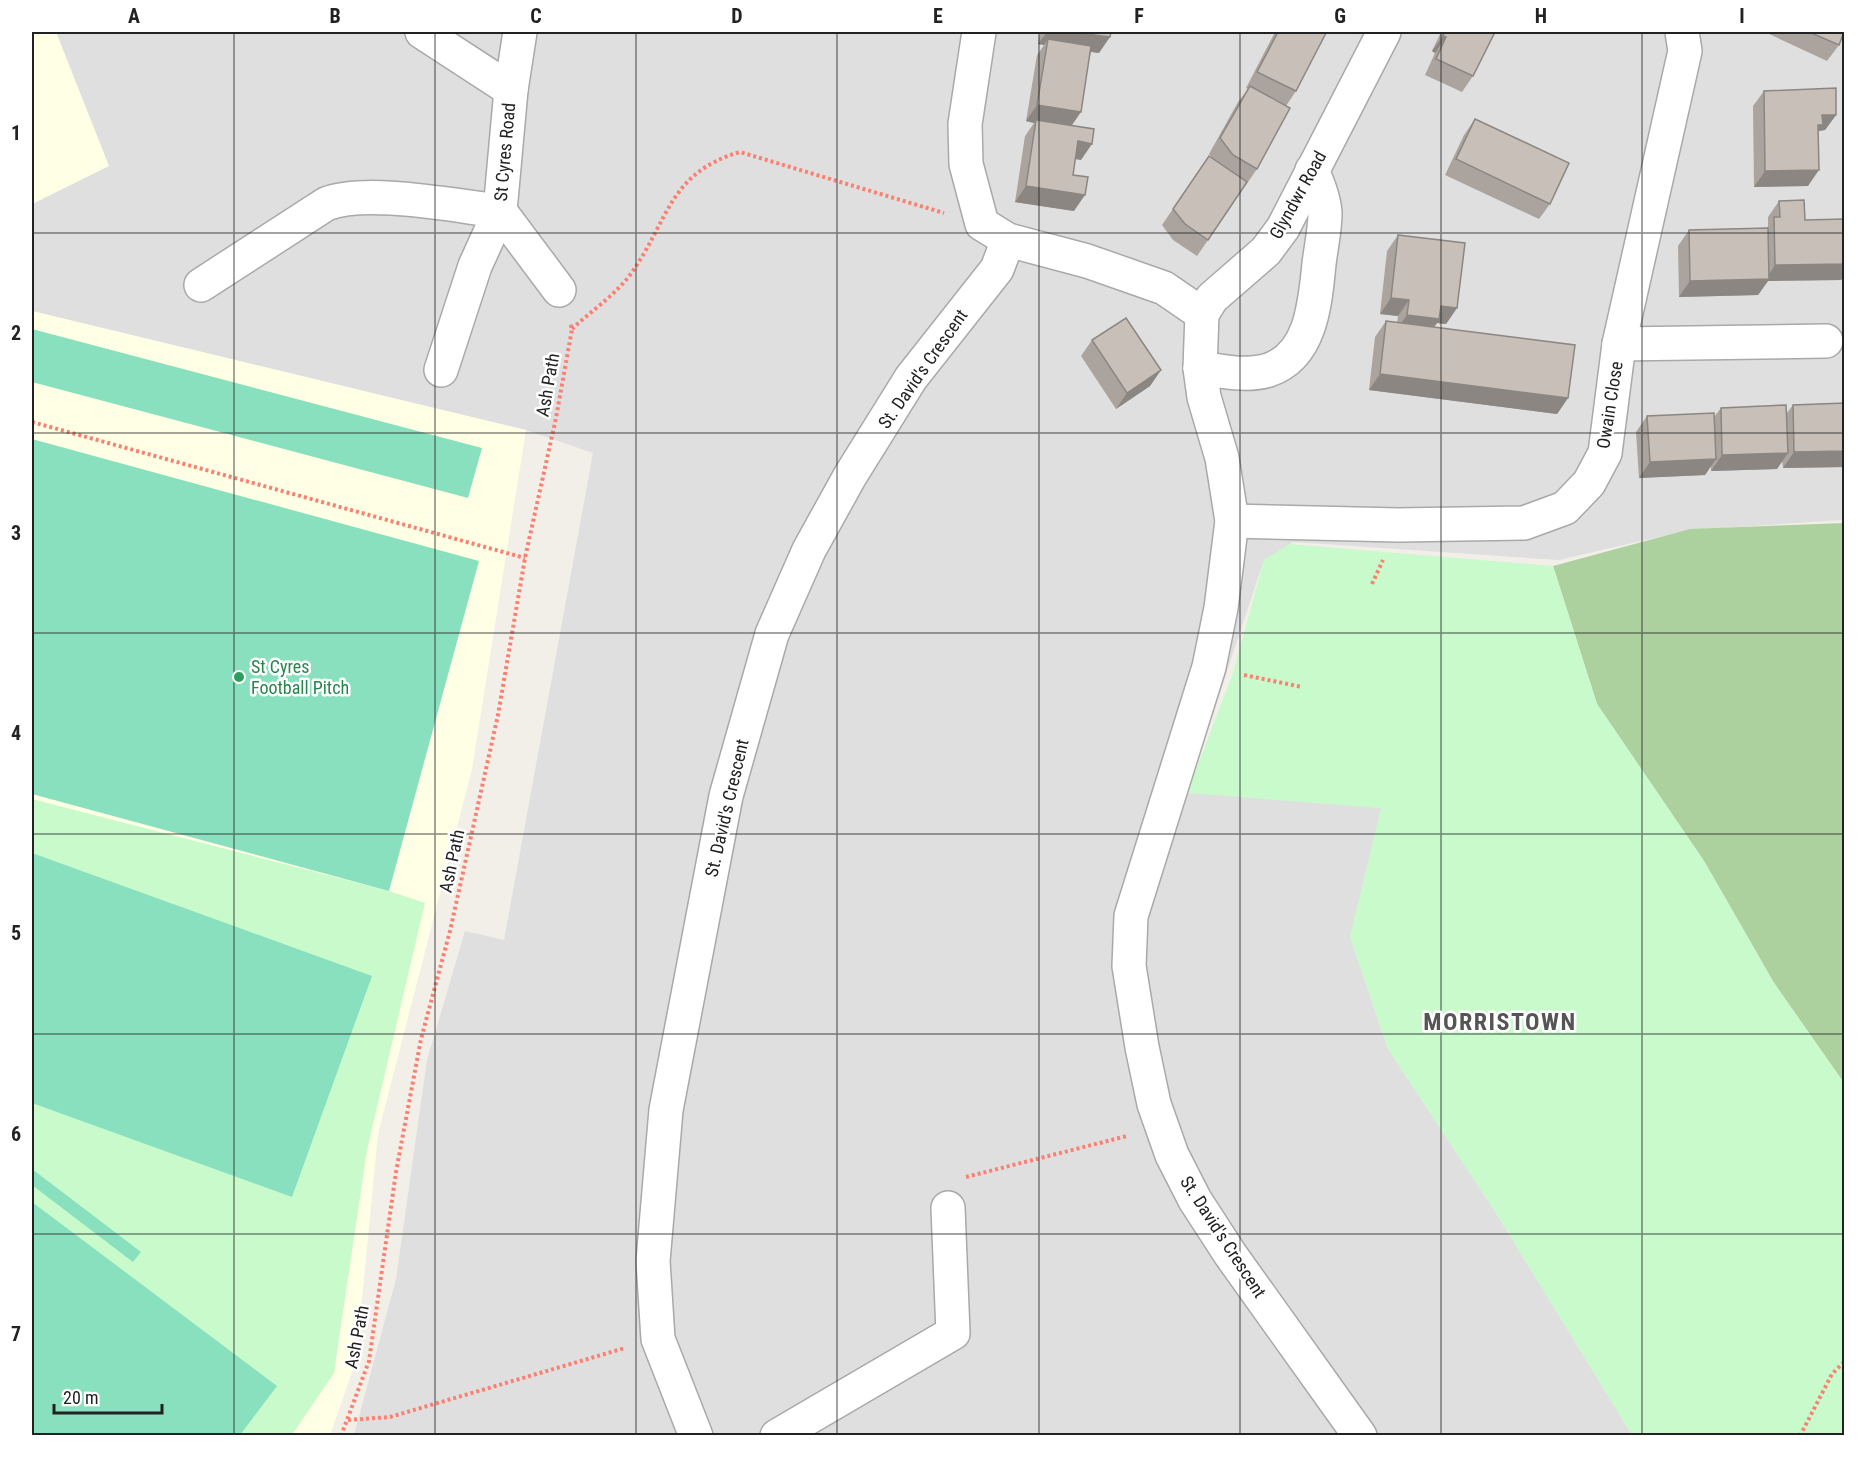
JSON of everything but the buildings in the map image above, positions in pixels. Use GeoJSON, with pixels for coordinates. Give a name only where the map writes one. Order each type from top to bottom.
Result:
{"type":"FeatureCollection","features":[{"type":"Feature","properties":{"kind":"street"},"geometry":{"type":"LineString","coordinates":[[422,32],[511,90]]}},
{"type":"Feature","properties":{"kind":"street","name":"St Cyres Road"},"geometry":{"type":"LineString","coordinates":[[520,32],[511,90],[501,211],[559,290]]}},
{"type":"Feature","properties":{"kind":"street"},"geometry":{"type":"LineString","coordinates":[[979,32],[964,124],[966,164],[995,232],[1164,288],[1202,314]]}},
{"type":"Feature","properties":{"kind":"street","name":"Glyndwr Road"},"geometry":{"type":"LineString","coordinates":[[1202,314],[1212,298],[1228,281],[1247,270],[1266,251],[1283,228],[1384,32]]}},
{"type":"Feature","properties":{"kind":"street","name":"Owain Close"},"geometry":{"type":"LineString","coordinates":[[1232,521],[1429,525],[1524,523],[1547,517],[1565,508],[1589,483],[1605,453],[1620,344],[1685,51],[1682,32]]}},
{"type":"Feature","properties":{"kind":"street"},"geometry":{"type":"LineString","coordinates":[[1200,368],[1251,373],[1270,370],[1286,359],[1306,333],[1313,312],[1325,214],[1323,197],[1312,170]]}},
{"type":"Feature","properties":{"kind":"street"},"geometry":{"type":"LineString","coordinates":[[201,285],[326,204],[340,198],[368,196],[501,211],[475,266],[441,370]]}},
{"type":"Feature","properties":{"kind":"street","name":"St. David's Crescent"},"geometry":{"type":"LineString","coordinates":[[696,1436],[658,1339],[653,1261],[666,1110],[726,796],[772,634],[809,550],[850,476],[911,378],[997,269],[995,232]]}},
{"type":"Feature","properties":{"kind":"street","name":"St. David's Crescent"},"geometry":{"type":"LineString","coordinates":[[1202,314],[1200,368],[1204,397],[1228,486],[1232,521],[1221,608],[1209,667],[1131,916],[1129,966],[1154,1104],[1172,1155],[1195,1200],[1230,1254],[1360,1436]]}},
{"type":"Feature","properties":{"kind":"street"},"geometry":{"type":"LineString","coordinates":[[1620,344],[1826,341]]}},
{"type":"Feature","properties":{"kind":"street"},"geometry":{"type":"LineString","coordinates":[[777,1436],[953,1333],[948,1208]]}},
{"type":"Feature","properties":{"kind":"path"},"geometry":{"type":"LineString","coordinates":[[572,329],[629,277],[681,186],[700,169],[740,152],[995,232]]}},
{"type":"Feature","properties":{"kind":"path","name":"Ash Path"},"geometry":{"type":"LineString","coordinates":[[341,1436],[369,1361],[396,1172],[420,1039],[450,930],[498,715],[525,558],[556,418],[572,329],[559,290]]}},
{"type":"Feature","properties":{"kind":"path"},"geometry":{"type":"LineString","coordinates":[[32,422],[525,558]]}},
{"type":"Feature","properties":{"kind":"path"},"geometry":{"type":"LineString","coordinates":[[1209,667],[1302,687]]}},
{"type":"Feature","properties":{"kind":"path"},"geometry":{"type":"LineString","coordinates":[[948,1208],[951,1181],[1162,1127]]}},
{"type":"Feature","properties":{"kind":"path"},"geometry":{"type":"LineString","coordinates":[[348,1420],[390,1417],[658,1339]]}},
{"type":"Feature","properties":{"kind":"path"},"geometry":{"type":"LineString","coordinates":[[1800,1436],[1832,1374],[1845,1362]]}},
{"type":"Feature","properties":{"kind":"shaded area"},"geometry":{"type":"Polygon","coordinates":[[[32,32],[56,32],[109,166],[32,204],[32,32]]]}},
{"type":"Feature","properties":{"kind":"shaded area"},"geometry":{"type":"Polygon","coordinates":[[[56,32],[1844,32],[1844,520],[1689,530],[1559,560],[1293,542],[1263,563],[1187,792],[1382,808],[1350,937],[1388,1049],[1496,1213],[1632,1435],[354,1435],[396,1279],[427,1060],[465,931],[504,940],[593,453],[526,430],[32,311],[32,204],[108,166],[56,32]]]}},
{"type":"Feature","properties":{"kind":"shaded area"},"geometry":{"type":"Polygon","coordinates":[[[32,311],[526,430],[472,769],[378,1134],[356,1361],[330,1435],[32,1436],[32,311]]]}},
{"type":"Feature","properties":{"kind":"green space"},"geometry":{"type":"Polygon","coordinates":[[[32,329],[482,448],[468,498],[32,382],[32,329]]]}},
{"type":"Feature","properties":{"kind":"green space","name":"St Cyres Football Pitch"},"geometry":{"type":"Polygon","coordinates":[[[32,439],[479,561],[389,891],[32,794],[32,439]]]}},
{"type":"Feature","properties":{"kind":"green space"},"geometry":{"type":"Polygon","coordinates":[[[1844,523],[1844,1083],[1774,983],[1704,861],[1597,704],[1553,566],[1690,529],[1844,523]]]}},
{"type":"Feature","properties":{"kind":"green space"},"geometry":{"type":"Polygon","coordinates":[[[1289,544],[1553,566],[1597,704],[1704,861],[1774,983],[1844,1083],[1844,1435],[1632,1435],[1496,1213],[1388,1049],[1350,937],[1381,808],[1187,793],[1233,673],[1264,560],[1289,544]]]}},
{"type":"Feature","properties":{"kind":"green space"},"geometry":{"type":"Polygon","coordinates":[[[32,799],[389,891],[425,903],[367,1150],[334,1373],[292,1435],[32,1435],[32,799]]]}},
{"type":"Feature","properties":{"kind":"green space"},"geometry":{"type":"Polygon","coordinates":[[[32,853],[372,976],[292,1197],[32,1103],[32,853]]]}},
{"type":"Feature","properties":{"kind":"green space"},"geometry":{"type":"Polygon","coordinates":[[[32,1169],[141,1252],[133,1262],[32,1185],[32,1169]]]}},
{"type":"Feature","properties":{"kind":"green space"},"geometry":{"type":"Polygon","coordinates":[[[32,1202],[277,1386],[240,1435],[32,1435],[32,1202]]]}},
{"type":"Feature","properties":{"kind":"place","name":"St Cyres Football Pitch"},"geometry":{"type":"Point","coordinates":[239,677]}},
{"type":"Feature","properties":{"kind":"district","name":"MORRISTOWN"},"geometry":{"type":"Point","coordinates":[1500,1022]}}]}
